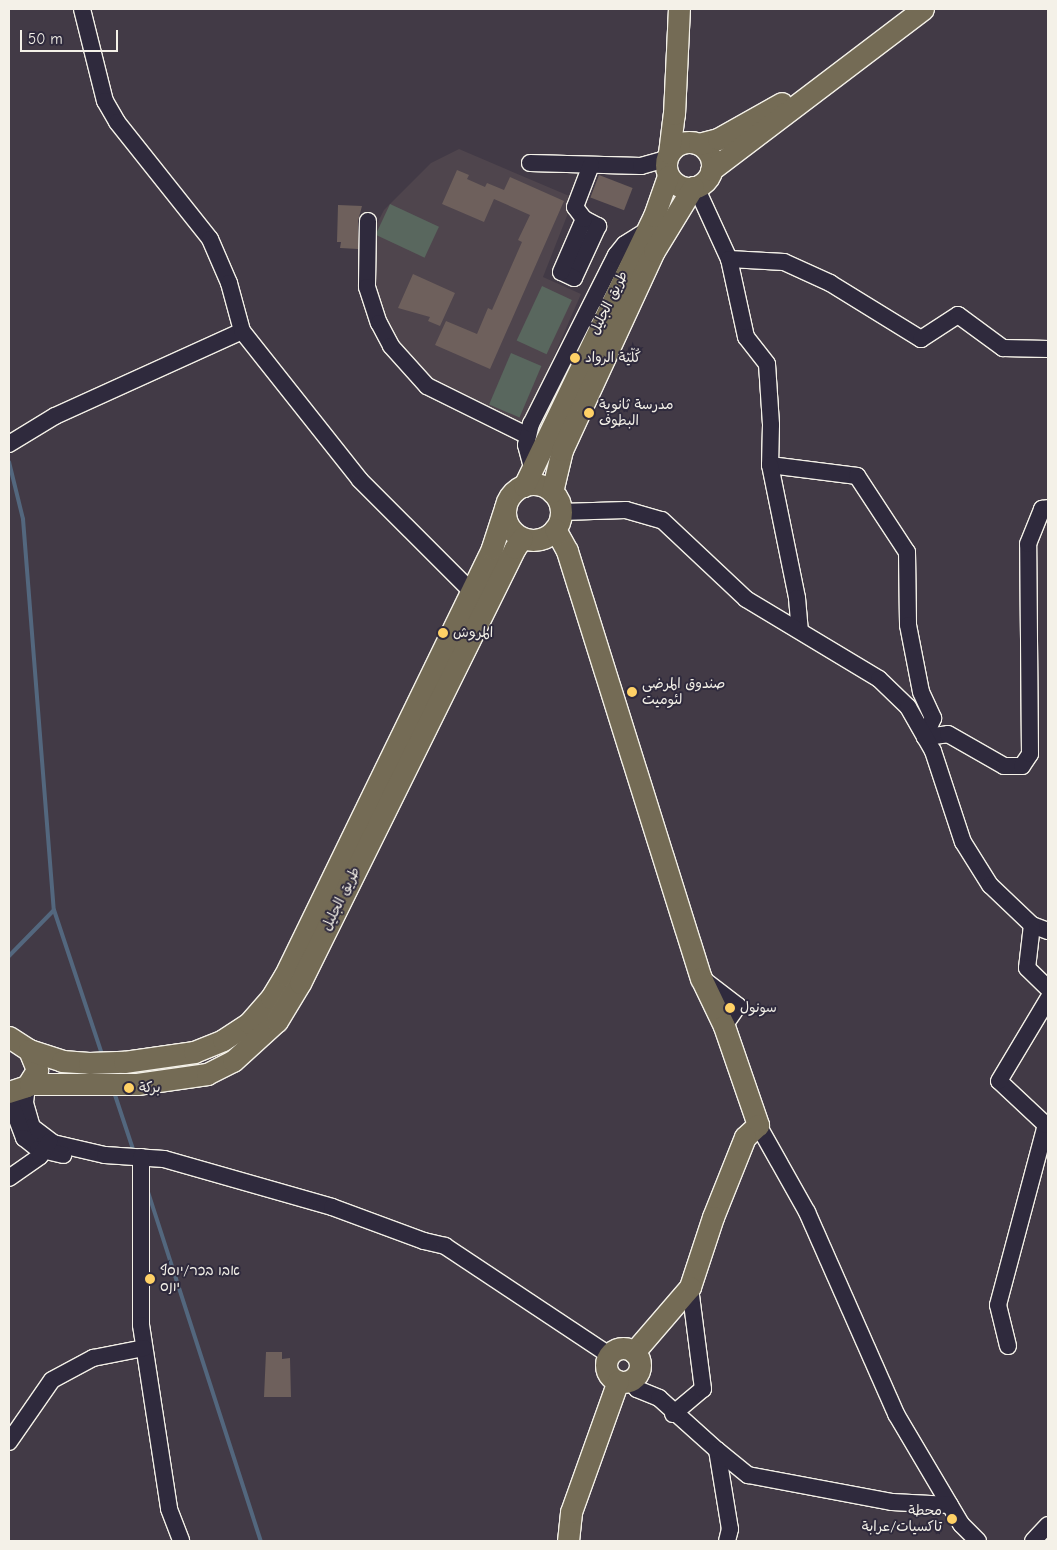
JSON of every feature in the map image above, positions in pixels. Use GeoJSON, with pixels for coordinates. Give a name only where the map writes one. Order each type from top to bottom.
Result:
{"type":"FeatureCollection","features":[{"type":"Feature","properties":{"kind":"main road","name":"طريق الجليل"},"geometry":{"type":"LineString","coordinates":[[529,478],[543,442],[665,192],[674,114],[679,9]]}},
{"type":"Feature","properties":{"kind":"main road"},"geometry":{"type":"LineString","coordinates":[[691,9],[686,116],[697,143],[710,155],[712,170]]}},
{"type":"Feature","properties":{"kind":"main road"},"geometry":{"type":"LineString","coordinates":[[843,69],[718,139],[697,143],[683,142],[668,165],[682,187],[694,187],[708,177],[712,170],[923,9]]}},
{"type":"Feature","properties":{"kind":"main road","name":"طريق الجليل"},"geometry":{"type":"LineString","coordinates":[[552,492],[562,450],[654,251],[694,187]]}},
{"type":"Feature","properties":{"kind":"main road"},"geometry":{"type":"LineString","coordinates":[[558,521],[540,539],[522,538],[508,526],[505,508],[513,492],[529,478],[552,492],[567,551],[701,978],[724,1026],[758,1125],[745,1137],[713,1218],[690,1287],[634,1352]]}},
{"type":"Feature","properties":{"kind":"main road","name":"طريق الجليل"},"geometry":{"type":"LineString","coordinates":[[9,1037],[29,1050],[62,1061],[90,1063],[160,1058],[194,1052],[223,1040],[249,1023],[271,998],[285,975],[492,548],[505,508]]}},
{"type":"Feature","properties":{"kind":"main road","name":"طريق الجليل"},"geometry":{"type":"LineString","coordinates":[[22,1087],[137,1084],[207,1074],[233,1061],[276,1021],[300,983],[514,548],[522,538]]}},
{"type":"Feature","properties":{"kind":"main road"},"geometry":{"type":"LineString","coordinates":[[22,1087],[37,1070],[29,1050]]}},
{"type":"Feature","properties":{"kind":"main road"},"geometry":{"type":"LineString","coordinates":[[568,1541],[571,1512],[624,1380],[637,1374],[640,1365],[634,1352],[621,1348],[609,1355],[607,1370],[624,1380]]}},
{"type":"Feature","properties":{"kind":"street"},"geometry":{"type":"LineString","coordinates":[[82,9],[105,101],[117,122],[210,239],[229,283],[242,331],[360,480],[471,591]]}},
{"type":"Feature","properties":{"kind":"street"},"geometry":{"type":"LineString","coordinates":[[530,163],[668,165]]}},
{"type":"Feature","properties":{"kind":"street"},"geometry":{"type":"LineString","coordinates":[[584,219],[575,207],[591,164]]}},
{"type":"Feature","properties":{"kind":"street"},"geometry":{"type":"LineString","coordinates":[[694,187],[730,259],[746,337],[767,364],[771,425],[770,464],[797,598],[800,630]]}},
{"type":"Feature","properties":{"kind":"street"},"geometry":{"type":"LineString","coordinates":[[368,222],[367,287],[379,323],[391,346],[427,386],[526,435]]}},
{"type":"Feature","properties":{"kind":"street"},"geometry":{"type":"LineString","coordinates":[[529,478],[526,435],[616,255],[625,244],[646,231]]}},
{"type":"Feature","properties":{"kind":"street"},"geometry":{"type":"LineString","coordinates":[[730,259],[784,262],[830,284],[921,339],[958,315],[1002,348],[1048,349]]}},
{"type":"Feature","properties":{"kind":"street"},"geometry":{"type":"LineString","coordinates":[[9,444],[55,416],[242,331]]}},
{"type":"Feature","properties":{"kind":"street"},"geometry":{"type":"LineString","coordinates":[[770,464],[857,476],[908,552],[908,625],[921,692],[933,718],[926,738]]}},
{"type":"Feature","properties":{"kind":"street"},"geometry":{"type":"LineString","coordinates":[[926,738],[948,734],[1004,766],[1022,766],[1030,754],[1032,736],[1028,544],[1042,509],[1048,508]]}},
{"type":"Feature","properties":{"kind":"street"},"geometry":{"type":"LineString","coordinates":[[558,521],[626,510],[662,520],[746,599],[879,679],[908,707],[933,750],[963,842],[990,885],[1032,925],[1048,931]]}},
{"type":"Feature","properties":{"kind":"street"},"geometry":{"type":"LineString","coordinates":[[1032,925],[1027,968],[1048,988]]}},
{"type":"Feature","properties":{"kind":"street"},"geometry":{"type":"LineString","coordinates":[[1008,1346],[998,1305],[1046,1126],[1000,1081],[1048,999]]}},
{"type":"Feature","properties":{"kind":"street"},"geometry":{"type":"LineString","coordinates":[[22,1087],[27,1117],[32,1127],[47,1146]]}},
{"type":"Feature","properties":{"kind":"street"},"geometry":{"type":"LineString","coordinates":[[9,1098],[24,1138],[47,1146],[64,1155],[105,1155],[164,1159],[332,1207],[424,1242],[445,1246],[609,1355]]}},
{"type":"Feature","properties":{"kind":"street"},"geometry":{"type":"LineString","coordinates":[[758,1125],[807,1212],[896,1414],[961,1524],[978,1541]]}},
{"type":"Feature","properties":{"kind":"street"},"geometry":{"type":"LineString","coordinates":[[9,1178],[47,1146]]}},
{"type":"Feature","properties":{"kind":"street"},"geometry":{"type":"LineString","coordinates":[[141,1157],[141,1325],[169,1509],[181,1541]]}},
{"type":"Feature","properties":{"kind":"street"},"geometry":{"type":"LineString","coordinates":[[673,1414],[703,1389],[690,1287]]}},
{"type":"Feature","properties":{"kind":"street"},"geometry":{"type":"LineString","coordinates":[[9,1442],[52,1380],[93,1358],[144,1348]]}},
{"type":"Feature","properties":{"kind":"street"},"geometry":{"type":"LineString","coordinates":[[624,1380],[637,1389],[659,1398],[673,1414],[748,1475],[892,1502],[950,1505]]}},
{"type":"Feature","properties":{"kind":"street"},"geometry":{"type":"LineString","coordinates":[[717,1450],[730,1529],[727,1541]]}},
{"type":"Feature","properties":{"kind":"street"},"geometry":{"type":"LineString","coordinates":[[1033,1541],[1048,1525]]}},
{"type":"Feature","properties":{"kind":"shaded area"},"geometry":{"type":"Polygon","coordinates":[[[459,149],[574,198],[543,277],[581,294],[523,427],[418,372],[389,328],[375,294],[372,233],[384,210],[431,163],[459,149]]]}},
{"type":"Feature","properties":{"kind":"shaded area"},"geometry":{"type":"Polygon","coordinates":[[[390,204],[439,227],[425,258],[376,235],[390,204]]]}},
{"type":"Feature","properties":{"kind":"shaded area"},"geometry":{"type":"Polygon","coordinates":[[[542,286],[572,300],[547,354],[517,340],[542,286]]]}},
{"type":"Feature","properties":{"kind":"shaded area"},"geometry":{"type":"Polygon","coordinates":[[[511,353],[541,366],[519,417],[489,405],[511,353]]]}},
{"type":"Feature","properties":{"kind":"building"},"geometry":{"type":"Polygon","coordinates":[[[457,170],[469,175],[467,179],[485,187],[487,183],[504,190],[510,177],[564,201],[490,369],[435,345],[446,321],[477,334],[488,308],[492,310],[522,242],[518,240],[530,215],[494,199],[484,222],[442,204],[457,170]]]}},
{"type":"Feature","properties":{"kind":"building"},"geometry":{"type":"Polygon","coordinates":[[[599,175],[633,188],[624,210],[590,197],[599,175]]]}},
{"type":"Feature","properties":{"kind":"building"},"geometry":{"type":"Polygon","coordinates":[[[338,205],[362,206],[358,221],[358,249],[340,248],[341,242],[337,242],[338,205]]]}},
{"type":"Feature","properties":{"kind":"building"},"geometry":{"type":"Polygon","coordinates":[[[413,274],[455,293],[440,326],[428,321],[430,317],[398,308],[413,274]]]}},
{"type":"Feature","properties":{"kind":"building"},"geometry":{"type":"Polygon","coordinates":[[[266,1352],[282,1352],[282,1359],[290,1358],[291,1397],[264,1397],[266,1352]]]}},
{"type":"Feature","properties":{"kind":"waterway"},"geometry":{"type":"LineString","coordinates":[[9,462],[23,519],[54,910],[103,1057]]}},
{"type":"Feature","properties":{"kind":"waterway"},"geometry":{"type":"LineString","coordinates":[[9,956],[54,910]]}},
{"type":"Feature","properties":{"kind":"waterway"},"geometry":{"type":"LineString","coordinates":[[114,1092],[134,1152]]}},
{"type":"Feature","properties":{"kind":"waterway"},"geometry":{"type":"LineString","coordinates":[[148,1192],[261,1541]]}},
{"type":"Feature","properties":{"kind":"place","name":"كُلّيّة الرواد"},"geometry":{"type":"Point","coordinates":[575,358]}},
{"type":"Feature","properties":{"kind":"place","name":"مدرسة ثانوية البطوف"},"geometry":{"type":"Point","coordinates":[589,413]}},
{"type":"Feature","properties":{"kind":"place","name":"المروش"},"geometry":{"type":"Point","coordinates":[443,633]}},
{"type":"Feature","properties":{"kind":"place","name":"صندوق المرضى لئوميت"},"geometry":{"type":"Point","coordinates":[632,692]}},
{"type":"Feature","properties":{"kind":"place","name":"سونول"},"geometry":{"type":"Point","coordinates":[730,1008]}},
{"type":"Feature","properties":{"kind":"place","name":"بركة"},"geometry":{"type":"Point","coordinates":[129,1088]}},
{"type":"Feature","properties":{"kind":"place","name":"אבו בכר/יוסף יונס"},"geometry":{"type":"Point","coordinates":[150,1279]}},
{"type":"Feature","properties":{"kind":"place","name":"محطة تاكسيات/عرابة"},"geometry":{"type":"Point","coordinates":[952,1519]}}]}
